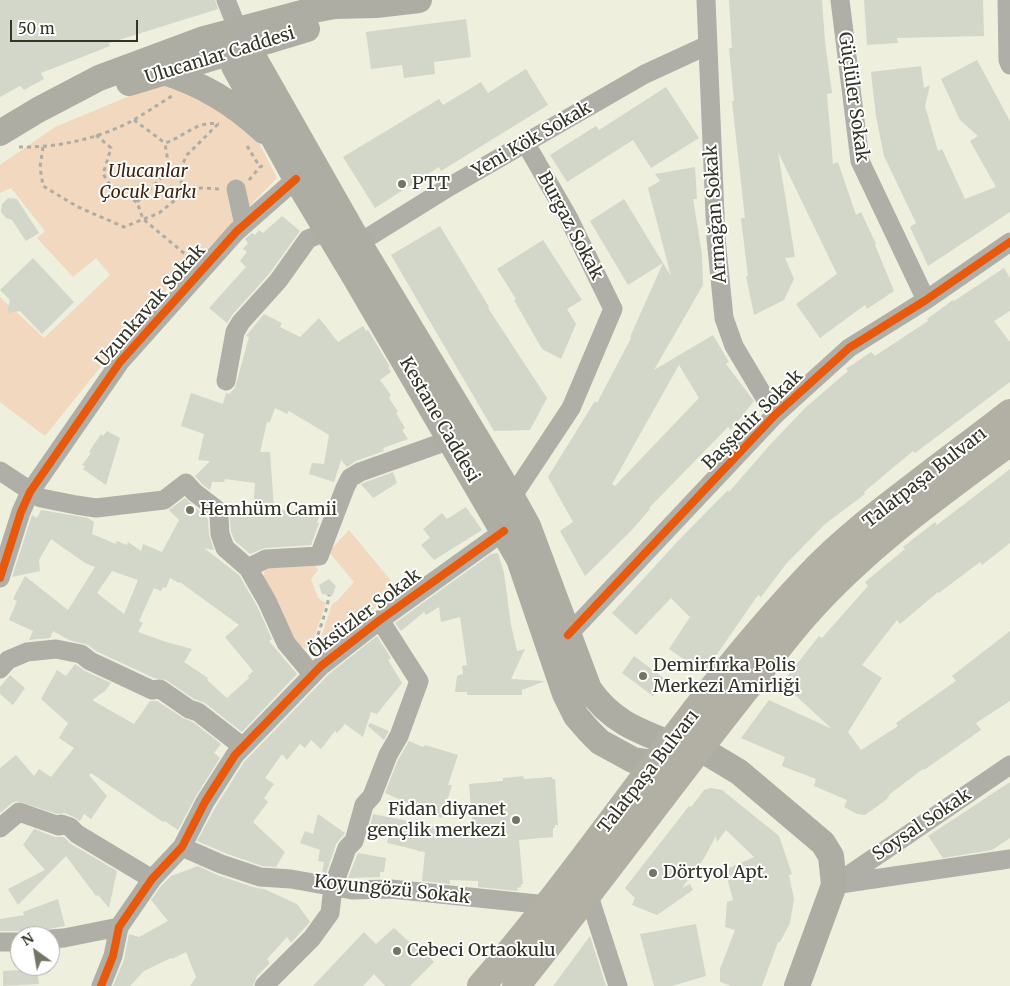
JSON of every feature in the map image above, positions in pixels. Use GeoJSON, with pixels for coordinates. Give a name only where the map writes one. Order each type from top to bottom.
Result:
{"type":"FeatureCollection","features":[{"type":"Feature","properties":{"kind":"main road","name":"Ulucanlar Caddesi"},"geometry":{"type":"LineString","coordinates":[[61,98],[107,90],[164,72],[313,10],[335,6],[376,5],[419,0]]}},
{"type":"Feature","properties":{"kind":"main road","name":"Ulucanlar Caddesi"},"geometry":{"type":"LineString","coordinates":[[9,140],[61,98],[99,78],[146,59],[233,42]]}},
{"type":"Feature","properties":{"kind":"main road","name":"Kestane Caddesi"},"geometry":{"type":"LineString","coordinates":[[233,42],[280,149],[296,179],[519,559],[565,694],[576,716],[600,742],[633,760],[662,753]]}},
{"type":"Feature","properties":{"kind":"main road","name":"Kestane Caddesi"},"geometry":{"type":"LineString","coordinates":[[233,42],[359,243],[528,526],[589,689],[599,704],[662,753]]}},
{"type":"Feature","properties":{"kind":"main road"},"geometry":{"type":"LineString","coordinates":[[164,72],[193,82],[236,107],[280,149]]}},
{"type":"Feature","properties":{"kind":"main road","name":"Talatpaşa Bulvarı"},"geometry":{"type":"LineString","coordinates":[[481,986],[547,905],[726,672],[784,604],[837,548],[1010,413]]}},
{"type":"Feature","properties":{"kind":"main road","name":"Talatpaşa Bulvarı"},"geometry":{"type":"LineString","coordinates":[[516,986],[805,615],[852,567],[900,526],[947,488],[1010,442]]}},
{"type":"Feature","properties":{"kind":"main road"},"geometry":{"type":"LineString","coordinates":[[662,753],[740,772],[823,843],[830,856],[834,885],[797,986]]}},
{"type":"Feature","properties":{"kind":"street"},"geometry":{"type":"LineString","coordinates":[[226,0],[233,42]]}},
{"type":"Feature","properties":{"kind":"street","name":"Armağan Sokak"},"geometry":{"type":"LineString","coordinates":[[706,0],[716,238],[724,318],[734,346],[775,415]]}},
{"type":"Feature","properties":{"kind":"street","name":"Güçlüler Sokak"},"geometry":{"type":"LineString","coordinates":[[840,0],[860,161],[926,300]]}},
{"type":"Feature","properties":{"kind":"street"},"geometry":{"type":"LineString","coordinates":[[1007,0],[1008,60],[1010,64]]}},
{"type":"Feature","properties":{"kind":"street","name":"Yeni Kök Sokak"},"geometry":{"type":"LineString","coordinates":[[359,243],[449,187],[645,74],[708,45]]}},
{"type":"Feature","properties":{"kind":"street","name":"Burgaz Sokak"},"geometry":{"type":"LineString","coordinates":[[512,497],[572,408],[613,309],[568,217],[526,144]]}},
{"type":"Feature","properties":{"kind":"street","name":"Uzunkavak Sokak"},"geometry":{"type":"LineString","coordinates":[[0,578],[6,538],[30,492],[120,362],[244,225],[296,179]]}},
{"type":"Feature","properties":{"kind":"street"},"geometry":{"type":"LineString","coordinates":[[236,190],[244,225]]}},
{"type":"Feature","properties":{"kind":"street"},"geometry":{"type":"LineString","coordinates":[[226,380],[235,332],[241,322],[278,280],[308,239],[328,231]]}},
{"type":"Feature","properties":{"kind":"street","name":"Başşehir Sokak"},"geometry":{"type":"LineString","coordinates":[[568,635],[775,415],[848,348],[926,300],[1010,242]]}},
{"type":"Feature","properties":{"kind":"street"},"geometry":{"type":"LineString","coordinates":[[248,568],[266,559],[319,556],[338,504],[350,478],[360,472],[450,440]]}},
{"type":"Feature","properties":{"kind":"street"},"geometry":{"type":"LineString","coordinates":[[0,471],[41,498],[96,508],[164,500],[186,483],[194,492],[216,509],[219,516],[220,534],[225,548],[248,568],[268,601],[286,644],[308,670]]}},
{"type":"Feature","properties":{"kind":"street","name":"Öksüzler Sokak"},"geometry":{"type":"LineString","coordinates":[[101,986],[113,956],[119,927],[152,878],[182,847],[205,802],[236,755],[308,670],[504,531]]}},
{"type":"Feature","properties":{"kind":"street"},"geometry":{"type":"LineString","coordinates":[[264,986],[312,938],[330,913],[333,887],[347,848],[354,840],[364,805],[372,796],[388,755],[399,736],[418,681],[380,620]]}},
{"type":"Feature","properties":{"kind":"street"},"geometry":{"type":"LineString","coordinates":[[0,669],[8,660],[27,652],[56,650],[81,654],[90,661],[152,690],[160,689],[189,709],[198,712],[243,747]]}},
{"type":"Feature","properties":{"kind":"street","name":"Soysal Sokak"},"geometry":{"type":"LineString","coordinates":[[834,885],[1010,765]]}},
{"type":"Feature","properties":{"kind":"street"},"geometry":{"type":"LineString","coordinates":[[0,828],[19,812],[59,826],[61,824],[70,827],[78,834],[152,878]]}},
{"type":"Feature","properties":{"kind":"street","name":"Koyungözü Sokak"},"geometry":{"type":"LineString","coordinates":[[182,847],[221,864],[260,877],[291,879],[352,890],[391,889],[547,905]]}},
{"type":"Feature","properties":{"kind":"street"},"geometry":{"type":"LineString","coordinates":[[834,885],[1010,859]]}},
{"type":"Feature","properties":{"kind":"street"},"geometry":{"type":"LineString","coordinates":[[588,893],[618,986]]}},
{"type":"Feature","properties":{"kind":"street"},"geometry":{"type":"LineString","coordinates":[[60,938],[119,927]]}},
{"type":"Feature","properties":{"kind":"path"},"geometry":{"type":"LineString","coordinates":[[9,140],[43,148],[96,135],[133,120],[193,82]]}},
{"type":"Feature","properties":{"kind":"path"},"geometry":{"type":"LineString","coordinates":[[133,120],[165,143],[168,162],[160,178],[137,202]]}},
{"type":"Feature","properties":{"kind":"path"},"geometry":{"type":"LineString","coordinates":[[165,143],[176,140],[188,130],[208,122],[219,123],[223,127]]}},
{"type":"Feature","properties":{"kind":"path"},"geometry":{"type":"LineString","coordinates":[[185,192],[178,173],[187,156],[219,123]]}},
{"type":"Feature","properties":{"kind":"path"},"geometry":{"type":"LineString","coordinates":[[96,135],[111,148],[103,174],[112,188],[137,202],[143,219],[203,269]]}},
{"type":"Feature","properties":{"kind":"path"},"geometry":{"type":"LineString","coordinates":[[241,141],[248,147],[260,167]]}},
{"type":"Feature","properties":{"kind":"path"},"geometry":{"type":"LineString","coordinates":[[43,148],[40,168],[44,186],[78,207],[124,227],[159,213],[185,192],[201,188],[236,190],[243,186],[280,149]]}},
{"type":"Feature","properties":{"kind":"path"},"geometry":{"type":"LineString","coordinates":[[308,670],[328,607],[329,595]]}},
{"type":"Feature","properties":{"kind":"green space","name":"Ulucanlar Çocuk Parkı"},"geometry":{"type":"Polygon","coordinates":[[[163,82],[173,83],[254,133],[277,178],[143,314],[45,436],[0,402],[0,297],[44,338],[110,275],[96,258],[73,277],[37,238],[45,231],[11,188],[0,193],[0,165],[55,127],[163,82]]]}},
{"type":"Feature","properties":{"kind":"green space"},"geometry":{"type":"Polygon","coordinates":[[[349,530],[398,589],[323,651],[317,650],[332,604],[354,582],[329,552],[349,530]]]}},
{"type":"Feature","properties":{"kind":"green space"},"geometry":{"type":"Polygon","coordinates":[[[313,562],[318,570],[311,579],[318,598],[326,603],[310,649],[291,644],[263,578],[266,565],[313,562]]]}},
{"type":"Feature","properties":{"kind":"building"},"geometry":{"type":"Polygon","coordinates":[[[0,0],[215,0],[218,9],[109,43],[110,46],[41,73],[44,79],[24,90],[20,86],[0,97],[0,0]]]}},
{"type":"Feature","properties":{"kind":"building"},"geometry":{"type":"Polygon","coordinates":[[[729,0],[822,0],[825,42],[832,93],[827,94],[833,164],[838,162],[856,215],[861,212],[876,244],[894,291],[867,309],[865,305],[820,338],[796,304],[837,274],[778,152],[795,257],[785,258],[794,279],[784,300],[754,315],[746,276],[748,276],[741,218],[745,218],[732,101],[734,101],[729,48],[732,48],[729,0]]]}},
{"type":"Feature","properties":{"kind":"building"},"geometry":{"type":"Polygon","coordinates":[[[864,0],[983,0],[984,36],[897,38],[898,43],[867,45],[864,0]]]}},
{"type":"Feature","properties":{"kind":"building"},"geometry":{"type":"Polygon","coordinates":[[[466,19],[471,57],[434,62],[435,74],[404,78],[402,65],[371,69],[366,32],[466,19]]]}},
{"type":"Feature","properties":{"kind":"building"},"geometry":{"type":"Polygon","coordinates":[[[977,60],[1010,121],[1010,212],[928,266],[910,227],[916,223],[884,156],[876,116],[871,72],[921,66],[924,88],[930,85],[925,106],[938,151],[942,149],[965,199],[996,187],[970,141],[978,136],[960,120],[941,79],[977,60]]]}},
{"type":"Feature","properties":{"kind":"building"},"geometry":{"type":"Polygon","coordinates":[[[526,69],[548,105],[441,171],[439,167],[375,208],[343,157],[439,99],[443,105],[481,82],[488,93],[526,69]]]}},
{"type":"Feature","properties":{"kind":"building"},"geometry":{"type":"Polygon","coordinates":[[[666,87],[699,138],[651,168],[633,140],[567,182],[550,155],[596,126],[599,130],[666,87]]]}},
{"type":"Feature","properties":{"kind":"building"},"geometry":{"type":"Polygon","coordinates":[[[695,167],[697,199],[693,199],[702,254],[703,285],[654,370],[713,335],[729,362],[726,364],[754,401],[731,430],[728,427],[649,508],[631,531],[585,576],[560,531],[573,522],[548,477],[595,401],[597,403],[631,338],[663,263],[671,276],[648,188],[660,181],[655,174],[695,167]],[[679,365],[612,484],[615,486],[699,398],[679,365]]]}},
{"type":"Feature","properties":{"kind":"building"},"geometry":{"type":"Polygon","coordinates":[[[8,198],[17,199],[39,233],[26,241],[12,220],[6,218],[1,212],[2,204],[8,198]]]}},
{"type":"Feature","properties":{"kind":"building"},"geometry":{"type":"Polygon","coordinates":[[[624,199],[663,263],[628,285],[590,221],[624,199]]]}},
{"type":"Feature","properties":{"kind":"building"},"geometry":{"type":"Polygon","coordinates":[[[282,216],[300,231],[269,274],[227,323],[209,308],[246,267],[240,261],[247,252],[243,249],[248,243],[245,239],[252,233],[255,235],[259,230],[263,233],[282,216]]]}},
{"type":"Feature","properties":{"kind":"building"},"geometry":{"type":"Polygon","coordinates":[[[440,226],[488,308],[547,398],[530,430],[494,431],[391,255],[440,226]]]}},
{"type":"Feature","properties":{"kind":"building"},"geometry":{"type":"Polygon","coordinates":[[[543,240],[582,300],[567,309],[576,324],[561,359],[542,349],[514,300],[516,299],[497,269],[543,240]]]}},
{"type":"Feature","properties":{"kind":"building"},"geometry":{"type":"Polygon","coordinates":[[[33,258],[74,302],[42,334],[20,311],[7,313],[10,300],[0,290],[33,258]]]}},
{"type":"Feature","properties":{"kind":"building"},"geometry":{"type":"Polygon","coordinates":[[[1004,268],[1010,278],[1010,311],[994,321],[1010,342],[1010,382],[915,453],[913,451],[864,492],[865,494],[825,524],[786,564],[761,597],[758,595],[704,673],[669,649],[690,617],[671,598],[636,635],[612,613],[677,542],[728,490],[729,492],[805,408],[848,371],[846,369],[871,352],[875,356],[928,321],[927,319],[953,300],[1004,268]]]}},
{"type":"Feature","properties":{"kind":"building"},"geometry":{"type":"Polygon","coordinates":[[[264,314],[282,323],[280,327],[300,337],[319,318],[338,342],[363,326],[366,331],[368,330],[390,367],[388,367],[391,372],[380,380],[391,395],[389,398],[398,412],[396,413],[405,428],[402,430],[408,439],[383,448],[384,451],[356,461],[347,467],[341,460],[334,482],[309,474],[312,463],[324,464],[329,435],[289,411],[287,414],[275,408],[270,422],[267,422],[260,452],[270,452],[274,509],[303,512],[319,517],[317,523],[319,523],[311,545],[265,548],[250,554],[235,541],[231,532],[229,510],[253,509],[255,483],[225,479],[224,482],[212,482],[210,490],[202,484],[195,476],[210,461],[198,460],[204,434],[181,426],[191,393],[223,404],[226,393],[229,394],[235,388],[249,337],[246,336],[264,314]]]}},
{"type":"Feature","properties":{"kind":"building"},"geometry":{"type":"Polygon","coordinates":[[[107,431],[120,438],[106,485],[83,469],[85,466],[82,465],[101,434],[103,436],[107,431]]]}},
{"type":"Feature","properties":{"kind":"building"},"geometry":{"type":"Polygon","coordinates":[[[1010,469],[1010,543],[982,565],[980,562],[938,592],[900,624],[897,620],[862,665],[882,678],[848,732],[861,750],[898,726],[896,723],[956,681],[952,676],[1010,631],[1010,701],[976,723],[981,730],[923,769],[865,815],[857,814],[844,807],[847,800],[814,786],[816,779],[782,766],[785,757],[741,738],[769,700],[832,729],[782,683],[819,636],[822,638],[868,586],[865,582],[905,549],[903,547],[935,522],[937,525],[1010,469]]]}},
{"type":"Feature","properties":{"kind":"building"},"geometry":{"type":"Polygon","coordinates":[[[393,472],[397,483],[373,498],[361,484],[393,472]]]}},
{"type":"Feature","properties":{"kind":"building"},"geometry":{"type":"Polygon","coordinates":[[[185,498],[208,519],[209,535],[214,550],[204,548],[239,575],[257,606],[272,639],[269,641],[297,674],[242,732],[205,703],[194,699],[166,680],[154,678],[96,651],[88,645],[69,640],[53,631],[50,638],[29,640],[33,631],[9,620],[17,601],[13,599],[25,576],[68,610],[95,567],[85,563],[51,539],[39,560],[40,571],[12,577],[32,515],[37,518],[41,510],[88,518],[94,522],[92,534],[116,544],[117,541],[127,545],[128,542],[141,551],[143,544],[162,552],[179,520],[169,510],[185,498]],[[112,571],[97,593],[124,614],[138,580],[112,571]],[[170,578],[166,588],[163,587],[161,591],[154,588],[139,621],[143,623],[138,632],[192,649],[184,662],[208,678],[207,680],[227,698],[249,678],[248,676],[253,671],[225,637],[239,625],[180,582],[170,578]]]}},
{"type":"Feature","properties":{"kind":"building"},"geometry":{"type":"Polygon","coordinates":[[[466,507],[482,530],[434,560],[421,545],[430,538],[423,529],[442,513],[447,519],[466,507]]]}},
{"type":"Feature","properties":{"kind":"building"},"geometry":{"type":"Polygon","coordinates":[[[498,553],[504,573],[511,625],[517,651],[525,649],[511,679],[545,681],[522,690],[522,695],[467,695],[467,692],[455,692],[457,676],[463,674],[462,666],[467,665],[460,617],[441,622],[439,607],[426,615],[424,612],[401,631],[395,623],[491,554],[498,553]]]}},
{"type":"Feature","properties":{"kind":"building"},"geometry":{"type":"Polygon","coordinates":[[[329,579],[336,586],[332,596],[322,594],[319,585],[329,579]]]}},
{"type":"Feature","properties":{"kind":"building"},"geometry":{"type":"Polygon","coordinates":[[[377,636],[391,658],[388,660],[402,683],[377,714],[371,712],[363,737],[345,724],[337,733],[335,731],[321,749],[311,740],[305,748],[300,744],[287,760],[282,754],[265,778],[274,784],[264,798],[268,802],[253,822],[285,852],[276,867],[262,866],[197,841],[244,762],[329,674],[377,636]]]}},
{"type":"Feature","properties":{"kind":"building","name":"Demirfırka Polis Merkezi Amirliği"},"geometry":{"type":"Polygon","coordinates":[[[634,656],[665,679],[653,696],[622,673],[634,656]]]}},
{"type":"Feature","properties":{"kind":"building"},"geometry":{"type":"Polygon","coordinates":[[[75,664],[85,671],[111,683],[105,691],[92,700],[134,724],[150,701],[157,701],[183,718],[193,722],[221,744],[214,753],[220,758],[196,796],[178,830],[165,821],[163,822],[91,773],[89,775],[107,796],[91,819],[84,814],[80,821],[65,813],[57,814],[17,801],[0,813],[0,768],[16,755],[34,776],[39,769],[51,777],[74,748],[59,738],[68,723],[41,699],[57,670],[66,676],[75,664]]]}},
{"type":"Feature","properties":{"kind":"building"},"geometry":{"type":"Polygon","coordinates":[[[10,675],[25,688],[13,705],[0,694],[0,687],[10,675]]]}},
{"type":"Feature","properties":{"kind":"building"},"geometry":{"type":"Polygon","coordinates":[[[370,723],[389,731],[384,740],[368,726],[370,723]]]}},
{"type":"Feature","properties":{"kind":"building"},"geometry":{"type":"Polygon","coordinates":[[[409,741],[423,747],[425,745],[458,755],[448,785],[452,785],[442,818],[385,793],[398,760],[409,741]]]}},
{"type":"Feature","properties":{"kind":"building"},"geometry":{"type":"Polygon","coordinates":[[[523,776],[524,779],[552,777],[552,779],[555,779],[558,825],[555,825],[555,828],[553,828],[553,837],[519,840],[523,884],[517,888],[518,891],[478,887],[478,881],[450,880],[450,884],[422,881],[425,852],[387,843],[390,831],[370,827],[373,814],[438,827],[437,830],[473,832],[469,784],[503,781],[503,778],[523,776]]]}},
{"type":"Feature","properties":{"kind":"building"},"geometry":{"type":"Polygon","coordinates":[[[1010,782],[1010,838],[992,850],[943,858],[928,836],[1010,782]]]}},
{"type":"Feature","properties":{"kind":"building"},"geometry":{"type":"Polygon","coordinates":[[[711,788],[722,790],[779,836],[792,874],[789,875],[794,899],[790,923],[780,942],[778,942],[762,986],[731,986],[720,982],[720,969],[735,930],[725,927],[727,902],[733,900],[725,870],[754,857],[726,830],[717,842],[716,836],[703,860],[682,888],[690,884],[693,890],[657,915],[632,905],[635,898],[625,888],[689,806],[691,807],[704,790],[711,788]]]}},
{"type":"Feature","properties":{"kind":"building"},"geometry":{"type":"Polygon","coordinates":[[[318,814],[345,833],[336,844],[326,874],[322,873],[324,862],[318,861],[320,850],[300,843],[305,831],[313,834],[318,814]]]}},
{"type":"Feature","properties":{"kind":"building"},"geometry":{"type":"Polygon","coordinates":[[[34,829],[55,837],[64,837],[71,844],[117,871],[109,908],[98,895],[96,896],[66,856],[18,905],[8,889],[45,870],[23,845],[34,829]]]}},
{"type":"Feature","properties":{"kind":"building"},"geometry":{"type":"Polygon","coordinates":[[[358,853],[386,858],[384,872],[380,872],[380,877],[348,878],[358,853]]]}},
{"type":"Feature","properties":{"kind":"building"},"geometry":{"type":"Polygon","coordinates":[[[198,866],[217,875],[264,889],[297,904],[310,922],[291,943],[287,937],[267,959],[270,963],[257,976],[253,986],[190,986],[196,977],[186,952],[144,971],[130,986],[113,986],[124,960],[129,934],[139,937],[168,921],[151,900],[171,876],[198,866]]]}},
{"type":"Feature","properties":{"kind":"building"},"geometry":{"type":"Polygon","coordinates":[[[58,899],[65,926],[10,926],[10,931],[0,931],[0,919],[24,915],[23,912],[58,899]]]}},
{"type":"Feature","properties":{"kind":"building"},"geometry":{"type":"Polygon","coordinates":[[[696,924],[706,976],[672,986],[654,986],[640,934],[696,924]]]}},
{"type":"Feature","properties":{"kind":"building"},"geometry":{"type":"Polygon","coordinates":[[[394,928],[417,949],[420,947],[434,962],[410,986],[385,986],[374,974],[363,986],[313,986],[364,932],[376,944],[394,928]]]}},
{"type":"Feature","properties":{"kind":"building"},"geometry":{"type":"Polygon","coordinates":[[[590,936],[606,986],[553,986],[590,936]]]}},
{"type":"Feature","properties":{"kind":"building"},"geometry":{"type":"Polygon","coordinates":[[[3,971],[10,971],[10,976],[38,976],[39,984],[3,986],[3,971]]]}},
{"type":"Feature","properties":{"kind":"cycle path"},"geometry":{"type":"LineString","coordinates":[[0,578],[21,512],[30,492],[120,362],[237,231],[296,179]]}},
{"type":"Feature","properties":{"kind":"cycle path"},"geometry":{"type":"LineString","coordinates":[[568,635],[775,415],[849,348],[926,300],[1010,242]]}},
{"type":"Feature","properties":{"kind":"cycle path"},"geometry":{"type":"LineString","coordinates":[[101,986],[113,956],[119,927],[152,879],[182,847],[205,802],[235,755],[321,666],[380,620],[504,531]]}},
{"type":"Feature","properties":{"kind":"place","name":"PTT"},"geometry":{"type":"Point","coordinates":[402,184]}},
{"type":"Feature","properties":{"kind":"place","name":"Hemhüm Camii"},"geometry":{"type":"Point","coordinates":[190,510]}},
{"type":"Feature","properties":{"kind":"place","name":"Demirfırka Polis Merkezi Amirliği"},"geometry":{"type":"Point","coordinates":[643,676]}},
{"type":"Feature","properties":{"kind":"place","name":"Fidan diyanet gençlik merkezi"},"geometry":{"type":"Point","coordinates":[516,820]}},
{"type":"Feature","properties":{"kind":"place","name":"Dörtyol Apt."},"geometry":{"type":"Point","coordinates":[653,873]}},
{"type":"Feature","properties":{"kind":"place","name":"Cebeci Ortaokulu"},"geometry":{"type":"Point","coordinates":[397,951]}}]}
